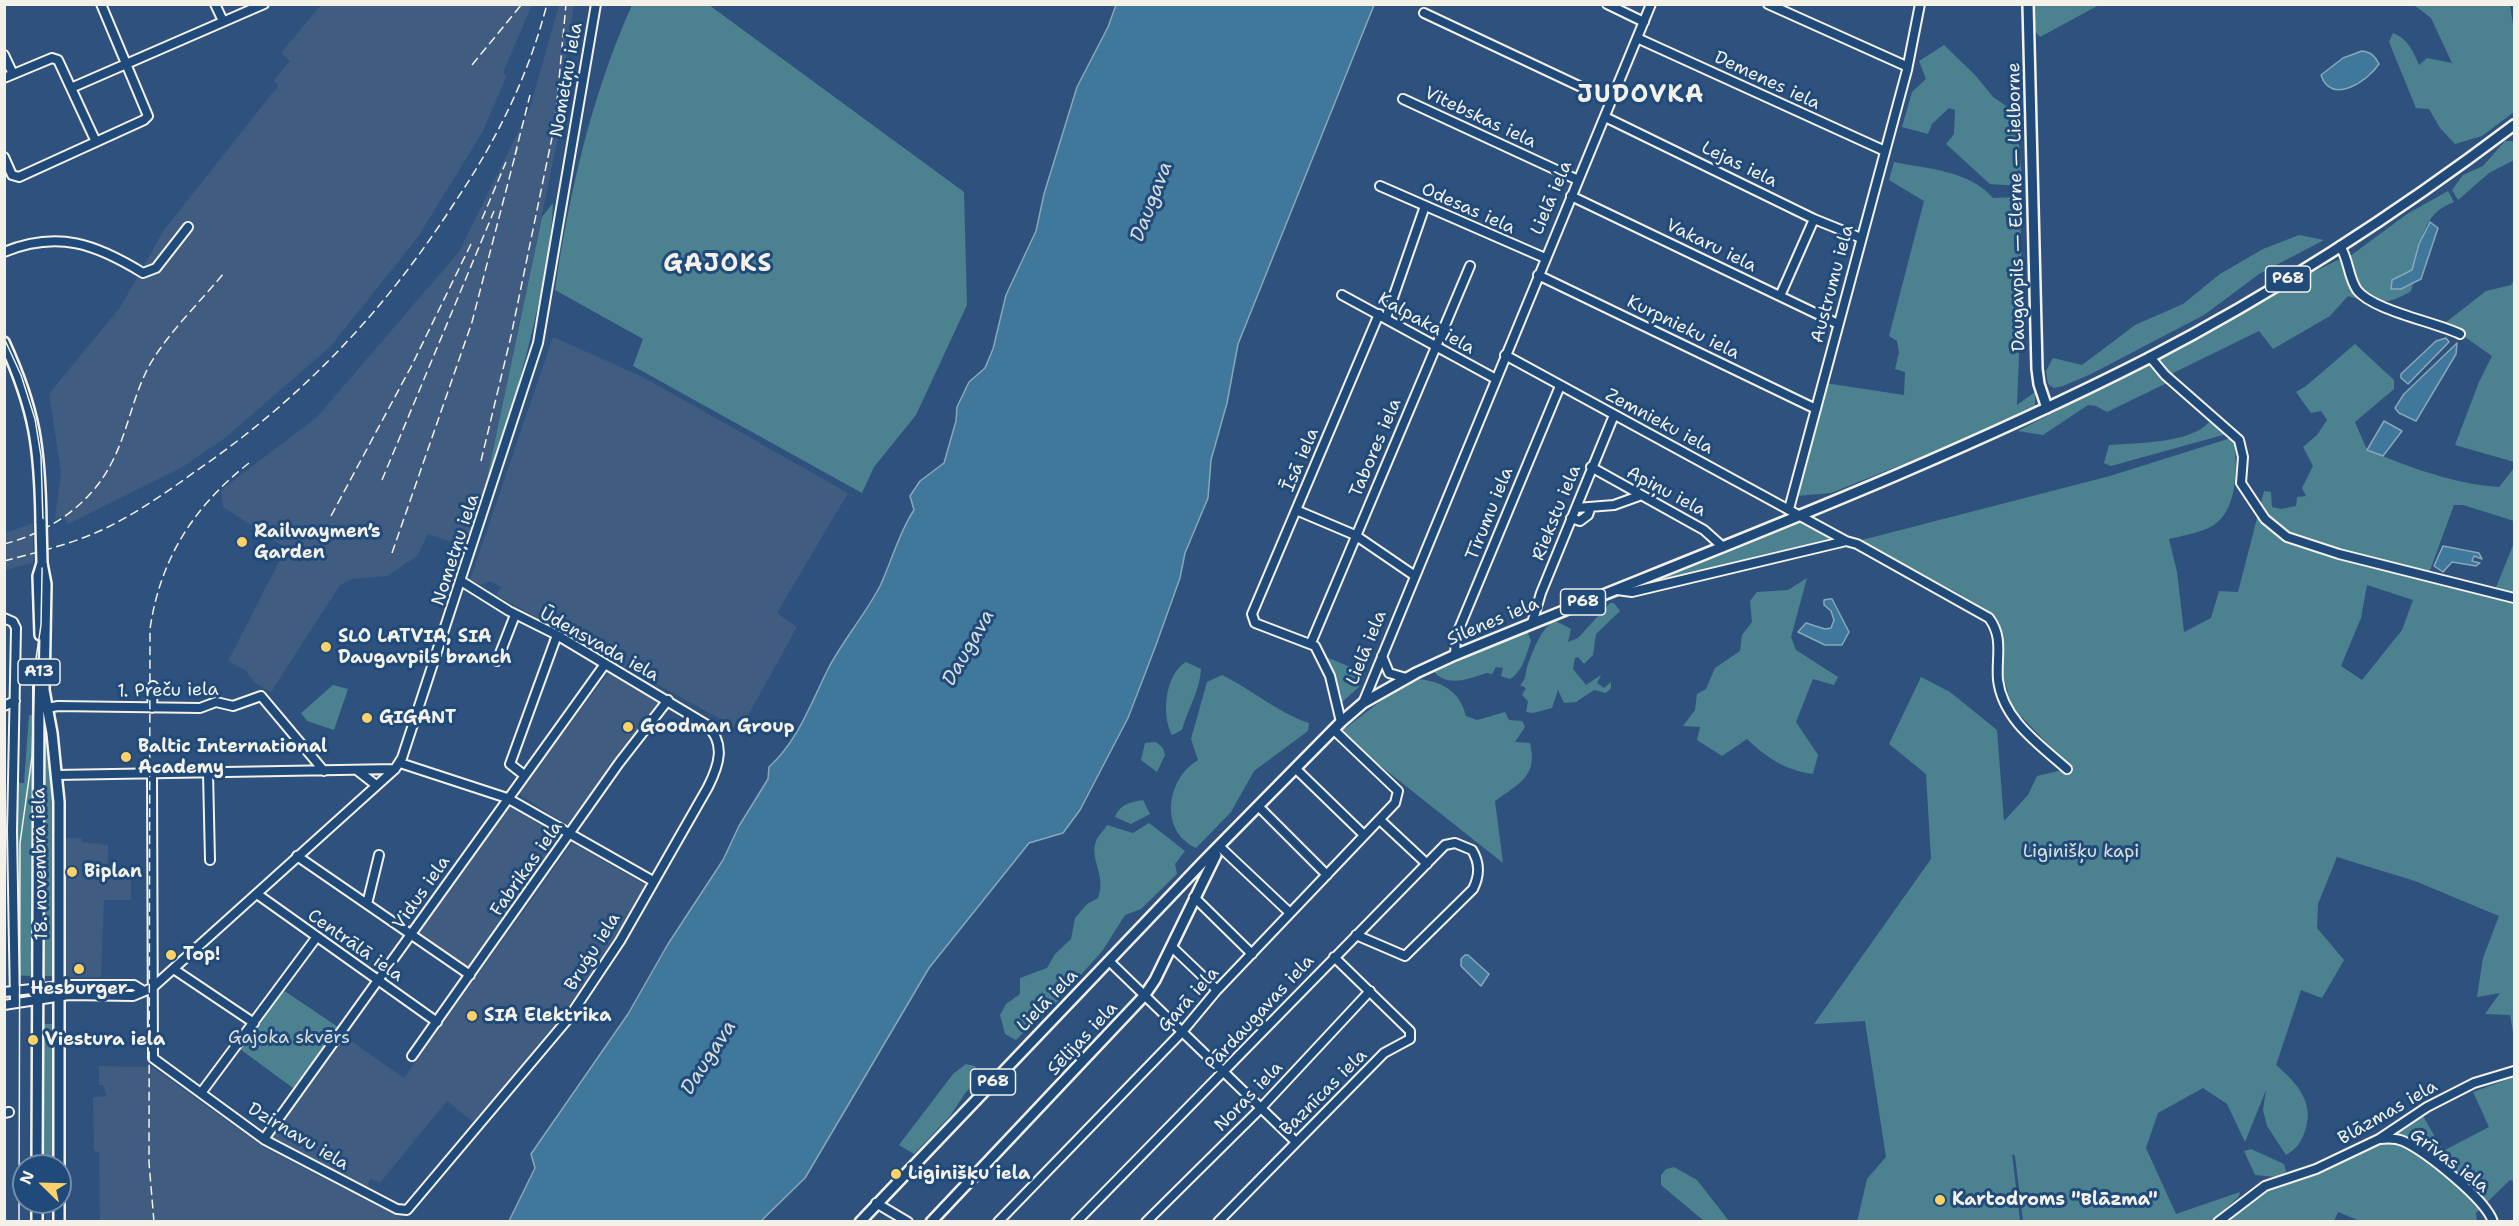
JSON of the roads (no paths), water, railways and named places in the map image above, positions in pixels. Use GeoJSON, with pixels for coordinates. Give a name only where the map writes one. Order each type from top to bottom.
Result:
{"type":"FeatureCollection","features":[{"type":"Feature","properties":{"kind":"main road","name":"Daugavpils — Elerne — Lielborne"},"geometry":{"type":"LineString","coordinates":[[2028,4],[2037,369],[2047,408]]}},
{"type":"Feature","properties":{"kind":"main road","name":"P68"},"geometry":{"type":"LineString","coordinates":[[1803,513],[2047,408],[2150,357],[2340,246],[2439,182],[2514,125]]}},
{"type":"Feature","properties":{"kind":"main road","name":"18. novembra iela"},"geometry":{"type":"LineString","coordinates":[[4,342],[27,396],[37,437],[42,563],[46,576],[43,670],[56,775],[59,1154]]}},
{"type":"Feature","properties":{"kind":"main road","name":"Silenes iela"},"geometry":{"type":"LineString","coordinates":[[1363,703],[1406,678],[1455,655],[1803,513]]}},
{"type":"Feature","properties":{"kind":"main road","name":"18. novembra iela"},"geometry":{"type":"LineString","coordinates":[[37,1154],[40,656],[38,576],[42,563]]}},
{"type":"Feature","properties":{"kind":"main road","name":"Lielā iela"},"geometry":{"type":"LineString","coordinates":[[860,1221],[1203,862],[1341,722],[1363,703]]}},
{"type":"Feature","properties":{"kind":"main road","name":"Sēlijas iela"},"geometry":{"type":"LineString","coordinates":[[931,1221],[1144,996],[1172,947],[1219,848]]}},
{"type":"Feature","properties":{"kind":"street"},"geometry":{"type":"LineString","coordinates":[[4,158],[16,177],[144,120],[148,116],[101,4]]}},
{"type":"Feature","properties":{"kind":"street"},"geometry":{"type":"LineString","coordinates":[[215,4],[223,21]]}},
{"type":"Feature","properties":{"kind":"street"},"geometry":{"type":"LineString","coordinates":[[71,88],[264,4]]}},
{"type":"Feature","properties":{"kind":"street","name":"Nometņu iela"},"geometry":{"type":"LineString","coordinates":[[398,766],[538,343],[596,4]]}},
{"type":"Feature","properties":{"kind":"street"},"geometry":{"type":"LineString","coordinates":[[1606,4],[1644,22]]}},
{"type":"Feature","properties":{"kind":"street","name":"Lielā iela"},"geometry":{"type":"LineString","coordinates":[[1363,703],[1651,4]]}},
{"type":"Feature","properties":{"kind":"street"},"geometry":{"type":"LineString","coordinates":[[1768,4],[1906,66]]}},
{"type":"Feature","properties":{"kind":"street","name":"Austrumu iela"},"geometry":{"type":"LineString","coordinates":[[1789,509],[1885,151],[1920,4]]}},
{"type":"Feature","properties":{"kind":"street"},"geometry":{"type":"LineString","coordinates":[[1424,13],[1611,101]]}},
{"type":"Feature","properties":{"kind":"street","name":"Demenes iela"},"geometry":{"type":"LineString","coordinates":[[1637,38],[1885,151]]}},
{"type":"Feature","properties":{"kind":"street"},"geometry":{"type":"LineString","coordinates":[[4,55],[13,74]]}},
{"type":"Feature","properties":{"kind":"street"},"geometry":{"type":"LineString","coordinates":[[4,78],[48,59],[56,59],[96,142]]}},
{"type":"Feature","properties":{"kind":"street","name":"Vitebskas iela"},"geometry":{"type":"LineString","coordinates":[[1403,99],[1578,180]]}},
{"type":"Feature","properties":{"kind":"street","name":"Lejas iela"},"geometry":{"type":"LineString","coordinates":[[1605,117],[1814,219],[1861,238]]}},
{"type":"Feature","properties":{"kind":"street","name":"Odesas iela"},"geometry":{"type":"LineString","coordinates":[[1380,186],[1545,258]]}},
{"type":"Feature","properties":{"kind":"street","name":"Vakaru iela"},"geometry":{"type":"LineString","coordinates":[[1571,196],[1838,324]]}},
{"type":"Feature","properties":{"kind":"street","name":"Īsā iela"},"geometry":{"type":"LineString","coordinates":[[1311,643],[1255,623],[1252,618],[1296,510],[1382,316],[1425,206]]}},
{"type":"Feature","properties":{"kind":"street"},"geometry":{"type":"LineString","coordinates":[[1780,296],[1814,219]]}},
{"type":"Feature","properties":{"kind":"street"},"geometry":{"type":"LineString","coordinates":[[4,252],[44,240],[60,240],[119,258],[143,273],[156,268],[188,227]]}},
{"type":"Feature","properties":{"kind":"street"},"geometry":{"type":"LineString","coordinates":[[2340,246],[2350,266],[2353,281],[2363,295],[2391,309],[2460,334]]}},
{"type":"Feature","properties":{"kind":"street","name":"Tabores iela"},"geometry":{"type":"LineString","coordinates":[[1311,643],[1470,266]]}},
{"type":"Feature","properties":{"kind":"street","name":"Kurpnieku iela"},"geometry":{"type":"LineString","coordinates":[[1538,274],[1816,409]]}},
{"type":"Feature","properties":{"kind":"street","name":"Kalpaka iela"},"geometry":{"type":"LineString","coordinates":[[1342,295],[1496,379]]}},
{"type":"Feature","properties":{"kind":"street","name":"Zemnieku iela"},"geometry":{"type":"LineString","coordinates":[[1505,355],[1789,509],[1803,513],[1846,541],[1857,544],[1989,618],[1999,638],[1998,679],[2002,698],[2013,720],[2067,769]]}},
{"type":"Feature","properties":{"kind":"street"},"geometry":{"type":"LineString","coordinates":[[2150,357],[2165,375],[2239,440],[2243,457],[2241,483],[2265,519],[2280,533],[2301,543],[2339,554],[2514,598]]}},
{"type":"Feature","properties":{"kind":"street","name":"Tīrumu iela"},"geometry":{"type":"LineString","coordinates":[[1455,655],[1456,636],[1560,386]]}},
{"type":"Feature","properties":{"kind":"street","name":"Riekstu iela"},"geometry":{"type":"LineString","coordinates":[[1532,623],[1541,593],[1614,415]]}},
{"type":"Feature","properties":{"kind":"street","name":"Apiņu iela"},"geometry":{"type":"LineString","coordinates":[[1591,467],[1639,496],[1704,530],[1723,547]]}},
{"type":"Feature","properties":{"kind":"street"},"geometry":{"type":"LineString","coordinates":[[1576,508],[1590,509],[1614,505],[1639,496]]}},
{"type":"Feature","properties":{"kind":"street"},"geometry":{"type":"LineString","coordinates":[[1571,518],[1580,520],[1588,515],[1590,509]]}},
{"type":"Feature","properties":{"kind":"street"},"geometry":{"type":"LineString","coordinates":[[1296,510],[1355,535],[1414,576]]}},
{"type":"Feature","properties":{"kind":"street"},"geometry":{"type":"LineString","coordinates":[[1614,590],[1632,592],[1846,541]]}},
{"type":"Feature","properties":{"kind":"street","name":"Ūdensvada iela"},"geometry":{"type":"LineString","coordinates":[[461,581],[515,615],[557,636],[686,711],[707,724],[718,740]]}},
{"type":"Feature","properties":{"kind":"street"},"geometry":{"type":"LineString","coordinates":[[497,660],[515,615]]}},
{"type":"Feature","properties":{"kind":"street","name":"18. novembra iela"},"geometry":{"type":"LineString","coordinates":[[4,618],[13,622],[16,628],[15,712],[8,839],[13,971],[9,991],[15,1003]]}},
{"type":"Feature","properties":{"kind":"street"},"geometry":{"type":"LineString","coordinates":[[524,775],[510,764],[557,636]]}},
{"type":"Feature","properties":{"kind":"street"},"geometry":{"type":"LineString","coordinates":[[1311,643],[1330,676],[1341,722]]}},
{"type":"Feature","properties":{"kind":"street"},"geometry":{"type":"LineString","coordinates":[[1382,656],[1389,673],[1406,678]]}},
{"type":"Feature","properties":{"kind":"street","name":"Vidus iela"},"geometry":{"type":"LineString","coordinates":[[264,1139],[605,664]]}},
{"type":"Feature","properties":{"kind":"street"},"geometry":{"type":"LineString","coordinates":[[152,708],[153,686]]}},
{"type":"Feature","properties":{"kind":"street","name":"1. Preču iela"},"geometry":{"type":"LineString","coordinates":[[47,708],[58,706],[200,708],[216,702],[233,706],[261,696],[324,771]]}},
{"type":"Feature","properties":{"kind":"street","name":"Fabrikas iela"},"geometry":{"type":"LineString","coordinates":[[412,1056],[668,700]]}},
{"type":"Feature","properties":{"kind":"street"},"geometry":{"type":"LineString","coordinates":[[4,706],[15,701]]}},
{"type":"Feature","properties":{"kind":"street"},"geometry":{"type":"LineString","coordinates":[[4,718],[15,712]]}},
{"type":"Feature","properties":{"kind":"street","name":"Garā iela"},"geometry":{"type":"LineString","coordinates":[[998,1221],[1182,1032],[1217,990],[1395,803],[1398,791],[1334,730]]}},
{"type":"Feature","properties":{"kind":"street","name":"Bruģu iela"},"geometry":{"type":"LineString","coordinates":[[404,1211],[568,1019],[615,950],[717,769],[718,740]]}},
{"type":"Feature","properties":{"kind":"street"},"geometry":{"type":"LineString","coordinates":[[9,991],[37,988],[133,996],[142,990],[152,988],[175,970],[398,766]]}},
{"type":"Feature","properties":{"kind":"street"},"geometry":{"type":"LineString","coordinates":[[56,775],[358,771],[398,766],[507,798],[653,881]]}},
{"type":"Feature","properties":{"kind":"street"},"geometry":{"type":"LineString","coordinates":[[1296,769],[1364,835]]}},
{"type":"Feature","properties":{"kind":"street"},"geometry":{"type":"LineString","coordinates":[[358,771],[376,785]]}},
{"type":"Feature","properties":{"kind":"street"},"geometry":{"type":"LineString","coordinates":[[208,773],[210,860]]}},
{"type":"Feature","properties":{"kind":"street"},"geometry":{"type":"LineString","coordinates":[[152,774],[152,988]]}},
{"type":"Feature","properties":{"kind":"street"},"geometry":{"type":"LineString","coordinates":[[1258,807],[1327,875]]}},
{"type":"Feature","properties":{"kind":"street"},"geometry":{"type":"LineString","coordinates":[[1380,820],[1427,864]]}},
{"type":"Feature","properties":{"kind":"street","name":"Pārdaugavas iela"},"geometry":{"type":"LineString","coordinates":[[1076,1221],[1226,1072],[1334,957],[1445,845],[1455,843],[1472,850],[1478,865],[1478,877],[1473,889],[1405,956],[1356,935]]}},
{"type":"Feature","properties":{"kind":"street"},"geometry":{"type":"LineString","coordinates":[[1219,848],[1290,914]]}},
{"type":"Feature","properties":{"kind":"street"},"geometry":{"type":"LineString","coordinates":[[366,904],[379,855]]}},
{"type":"Feature","properties":{"kind":"street"},"geometry":{"type":"LineString","coordinates":[[297,856],[470,975]]}},
{"type":"Feature","properties":{"kind":"street","name":"Centrālā iela"},"geometry":{"type":"LineString","coordinates":[[257,894],[437,1022]]}},
{"type":"Feature","properties":{"kind":"street"},"geometry":{"type":"LineString","coordinates":[[1194,897],[1252,954]]}},
{"type":"Feature","properties":{"kind":"street"},"geometry":{"type":"LineString","coordinates":[[201,1093],[316,938]]}},
{"type":"Feature","properties":{"kind":"street"},"geometry":{"type":"LineString","coordinates":[[1172,947],[1217,990]]}},
{"type":"Feature","properties":{"kind":"street"},"geometry":{"type":"LineString","coordinates":[[1334,957],[1370,992]]}},
{"type":"Feature","properties":{"kind":"street"},"geometry":{"type":"LineString","coordinates":[[1109,961],[1296,1142]]}},
{"type":"Feature","properties":{"kind":"street"},"geometry":{"type":"LineString","coordinates":[[175,970],[254,1023]]}},
{"type":"Feature","properties":{"kind":"street","name":"Dzirnavu iela"},"geometry":{"type":"LineString","coordinates":[[152,988],[153,1058],[264,1139],[404,1211]]}},
{"type":"Feature","properties":{"kind":"street"},"geometry":{"type":"LineString","coordinates":[[4,1005],[37,999],[59,991]]}},
{"type":"Feature","properties":{"kind":"street","name":"Noras iela"},"geometry":{"type":"LineString","coordinates":[[1146,1221],[1261,1108],[1370,992]]}},
{"type":"Feature","properties":{"kind":"street","name":"Baznīcas iela"},"geometry":{"type":"LineString","coordinates":[[1218,1221],[1384,1053],[1410,1040],[1410,1030],[1370,992]]}},
{"type":"Feature","properties":{"kind":"street","name":"Blāzmas iela"},"geometry":{"type":"LineString","coordinates":[[2218,1221],[2265,1186],[2316,1168],[2379,1139],[2427,1107],[2474,1083],[2514,1071]]}},
{"type":"Feature","properties":{"kind":"street","name":"Grīvas iela"},"geometry":{"type":"LineString","coordinates":[[2379,1139],[2403,1141],[2415,1149],[2475,1195],[2493,1221]]}},
{"type":"Feature","properties":{"kind":"street"},"geometry":{"type":"LineString","coordinates":[[876,1203],[908,1221]]}},
{"type":"Feature","properties":{"kind":"water","name":"Daugava"},"geometry":{"type":"Polygon","coordinates":[[[1116,5],[1374,5],[1238,344],[1227,403],[1211,460],[1208,498],[1185,553],[1180,578],[1128,718],[1080,810],[1063,833],[1029,843],[929,968],[805,1178],[761,1221],[509,1221],[535,1168],[531,1154],[628,1014],[668,944],[723,860],[739,826],[768,779],[769,767],[796,734],[834,658],[880,586],[914,510],[910,496],[920,481],[944,463],[956,421],[957,407],[969,382],[985,368],[993,349],[1006,295],[1036,231],[1044,194],[1077,87],[1108,27],[1116,5]]]}},
{"type":"Feature","properties":{"kind":"water"},"geometry":{"type":"Polygon","coordinates":[[[2362,51],[2372,55],[2379,64],[2374,71],[2350,88],[2333,89],[2326,84],[2321,75],[2343,58],[2362,51]]]}},
{"type":"Feature","properties":{"kind":"water"},"geometry":{"type":"Polygon","coordinates":[[[2430,222],[2438,228],[2421,279],[2401,289],[2391,289],[2392,280],[2412,270],[2419,244],[2430,222]]]}},
{"type":"Feature","properties":{"kind":"water"},"geometry":{"type":"Polygon","coordinates":[[[2446,338],[2449,342],[2408,384],[2401,378],[2401,374],[2436,341],[2446,338]]]}},
{"type":"Feature","properties":{"kind":"water"},"geometry":{"type":"Polygon","coordinates":[[[2457,343],[2456,354],[2416,421],[2399,413],[2395,408],[2404,394],[2457,343]]]}},
{"type":"Feature","properties":{"kind":"water"},"geometry":{"type":"Polygon","coordinates":[[[2384,421],[2402,431],[2383,456],[2367,450],[2384,421]]]}},
{"type":"Feature","properties":{"kind":"water"},"geometry":{"type":"Polygon","coordinates":[[[2443,546],[2479,553],[2482,559],[2474,556],[2472,561],[2480,563],[2476,566],[2452,562],[2443,572],[2434,566],[2443,546]]]}},
{"type":"Feature","properties":{"kind":"water"},"geometry":{"type":"Polygon","coordinates":[[[1832,599],[1849,632],[1842,645],[1825,645],[1798,632],[1806,623],[1825,629],[1831,628],[1834,620],[1831,611],[1824,605],[1824,600],[1832,599]]]}},
{"type":"Feature","properties":{"kind":"water"},"geometry":{"type":"Polygon","coordinates":[[[1468,955],[1489,974],[1481,986],[1461,966],[1461,959],[1468,955]]]}},
{"type":"Feature","properties":{"kind":"tram line"},"geometry":{"type":"LineString","coordinates":[[4,338],[21,375],[35,419],[41,456],[43,522],[41,625],[35,665],[32,757],[20,843],[19,1222]]}},
{"type":"Feature","properties":{"kind":"railway"},"geometry":{"type":"LineString","coordinates":[[472,65],[522,4]]}},
{"type":"Feature","properties":{"kind":"railway"},"geometry":{"type":"LineString","coordinates":[[4,561],[80,539],[140,509],[174,487],[271,414],[338,351],[398,282],[483,158],[520,84],[547,4]]}},
{"type":"Feature","properties":{"kind":"railway"},"geometry":{"type":"LineString","coordinates":[[481,461],[511,336],[555,123],[566,4]]}},
{"type":"Feature","properties":{"kind":"railway"},"geometry":{"type":"LineString","coordinates":[[515,155],[530,95]]}},
{"type":"Feature","properties":{"kind":"railway"},"geometry":{"type":"LineString","coordinates":[[392,553],[472,322],[517,148]]}},
{"type":"Feature","properties":{"kind":"railway"},"geometry":{"type":"LineString","coordinates":[[482,219],[506,162]]}},
{"type":"Feature","properties":{"kind":"railway"},"geometry":{"type":"LineString","coordinates":[[382,480],[494,211]]}},
{"type":"Feature","properties":{"kind":"railway"},"geometry":{"type":"LineString","coordinates":[[331,516],[412,365],[471,244]]}},
{"type":"Feature","properties":{"kind":"railway"},"geometry":{"type":"LineString","coordinates":[[4,544],[52,525],[92,492],[117,453],[142,381],[154,358],[172,333],[224,273]]}},
{"type":"Feature","properties":{"kind":"railway"},"geometry":{"type":"LineString","coordinates":[[154,1222],[149,1163],[150,629],[162,580],[183,536],[212,497],[249,463]]}},
{"type":"Feature","properties":{"kind":"place","name":"Railwaymen’s Garden"},"geometry":{"type":"Point","coordinates":[242,542]}},
{"type":"Feature","properties":{"kind":"place","name":"SLO LATVIA, SIA Daugavpils branch"},"geometry":{"type":"Point","coordinates":[326,647]}},
{"type":"Feature","properties":{"kind":"place","name":"GIGANT"},"geometry":{"type":"Point","coordinates":[367,718]}},
{"type":"Feature","properties":{"kind":"place","name":"Goodman Group"},"geometry":{"type":"Point","coordinates":[628,727]}},
{"type":"Feature","properties":{"kind":"place","name":"Baltic International Academy"},"geometry":{"type":"Point","coordinates":[126,757]}},
{"type":"Feature","properties":{"kind":"place","name":"Biplan"},"geometry":{"type":"Point","coordinates":[72,872]}},
{"type":"Feature","properties":{"kind":"place","name":"Top!"},"geometry":{"type":"Point","coordinates":[171,955]}},
{"type":"Feature","properties":{"kind":"place","name":"Hesburger"},"geometry":{"type":"Point","coordinates":[79,969]}},
{"type":"Feature","properties":{"kind":"place","name":"SIA Elektrika"},"geometry":{"type":"Point","coordinates":[472,1016]}},
{"type":"Feature","properties":{"kind":"place","name":"Viestura iela"},"geometry":{"type":"Point","coordinates":[33,1040]}},
{"type":"Feature","properties":{"kind":"place","name":"Liginišķu iela"},"geometry":{"type":"Point","coordinates":[896,1174]}},
{"type":"Feature","properties":{"kind":"place","name":"Kartodroms \"Blāzma\""},"geometry":{"type":"Point","coordinates":[1940,1200]}},
{"type":"Feature","properties":{"kind":"district","name":"JUDOVKA"},"geometry":{"type":"Point","coordinates":[1641,96]}},
{"type":"Feature","properties":{"kind":"district","name":"GAJOKS"},"geometry":{"type":"Point","coordinates":[718,265]}},
{"type":"Feature","properties":{"kind":"park label","name":"Liginišķu kapi"},"geometry":{"type":"Point","coordinates":[2081,852]}},
{"type":"Feature","properties":{"kind":"park label","name":"Gajoka skvērs"},"geometry":{"type":"Point","coordinates":[289,1038]}}]}
